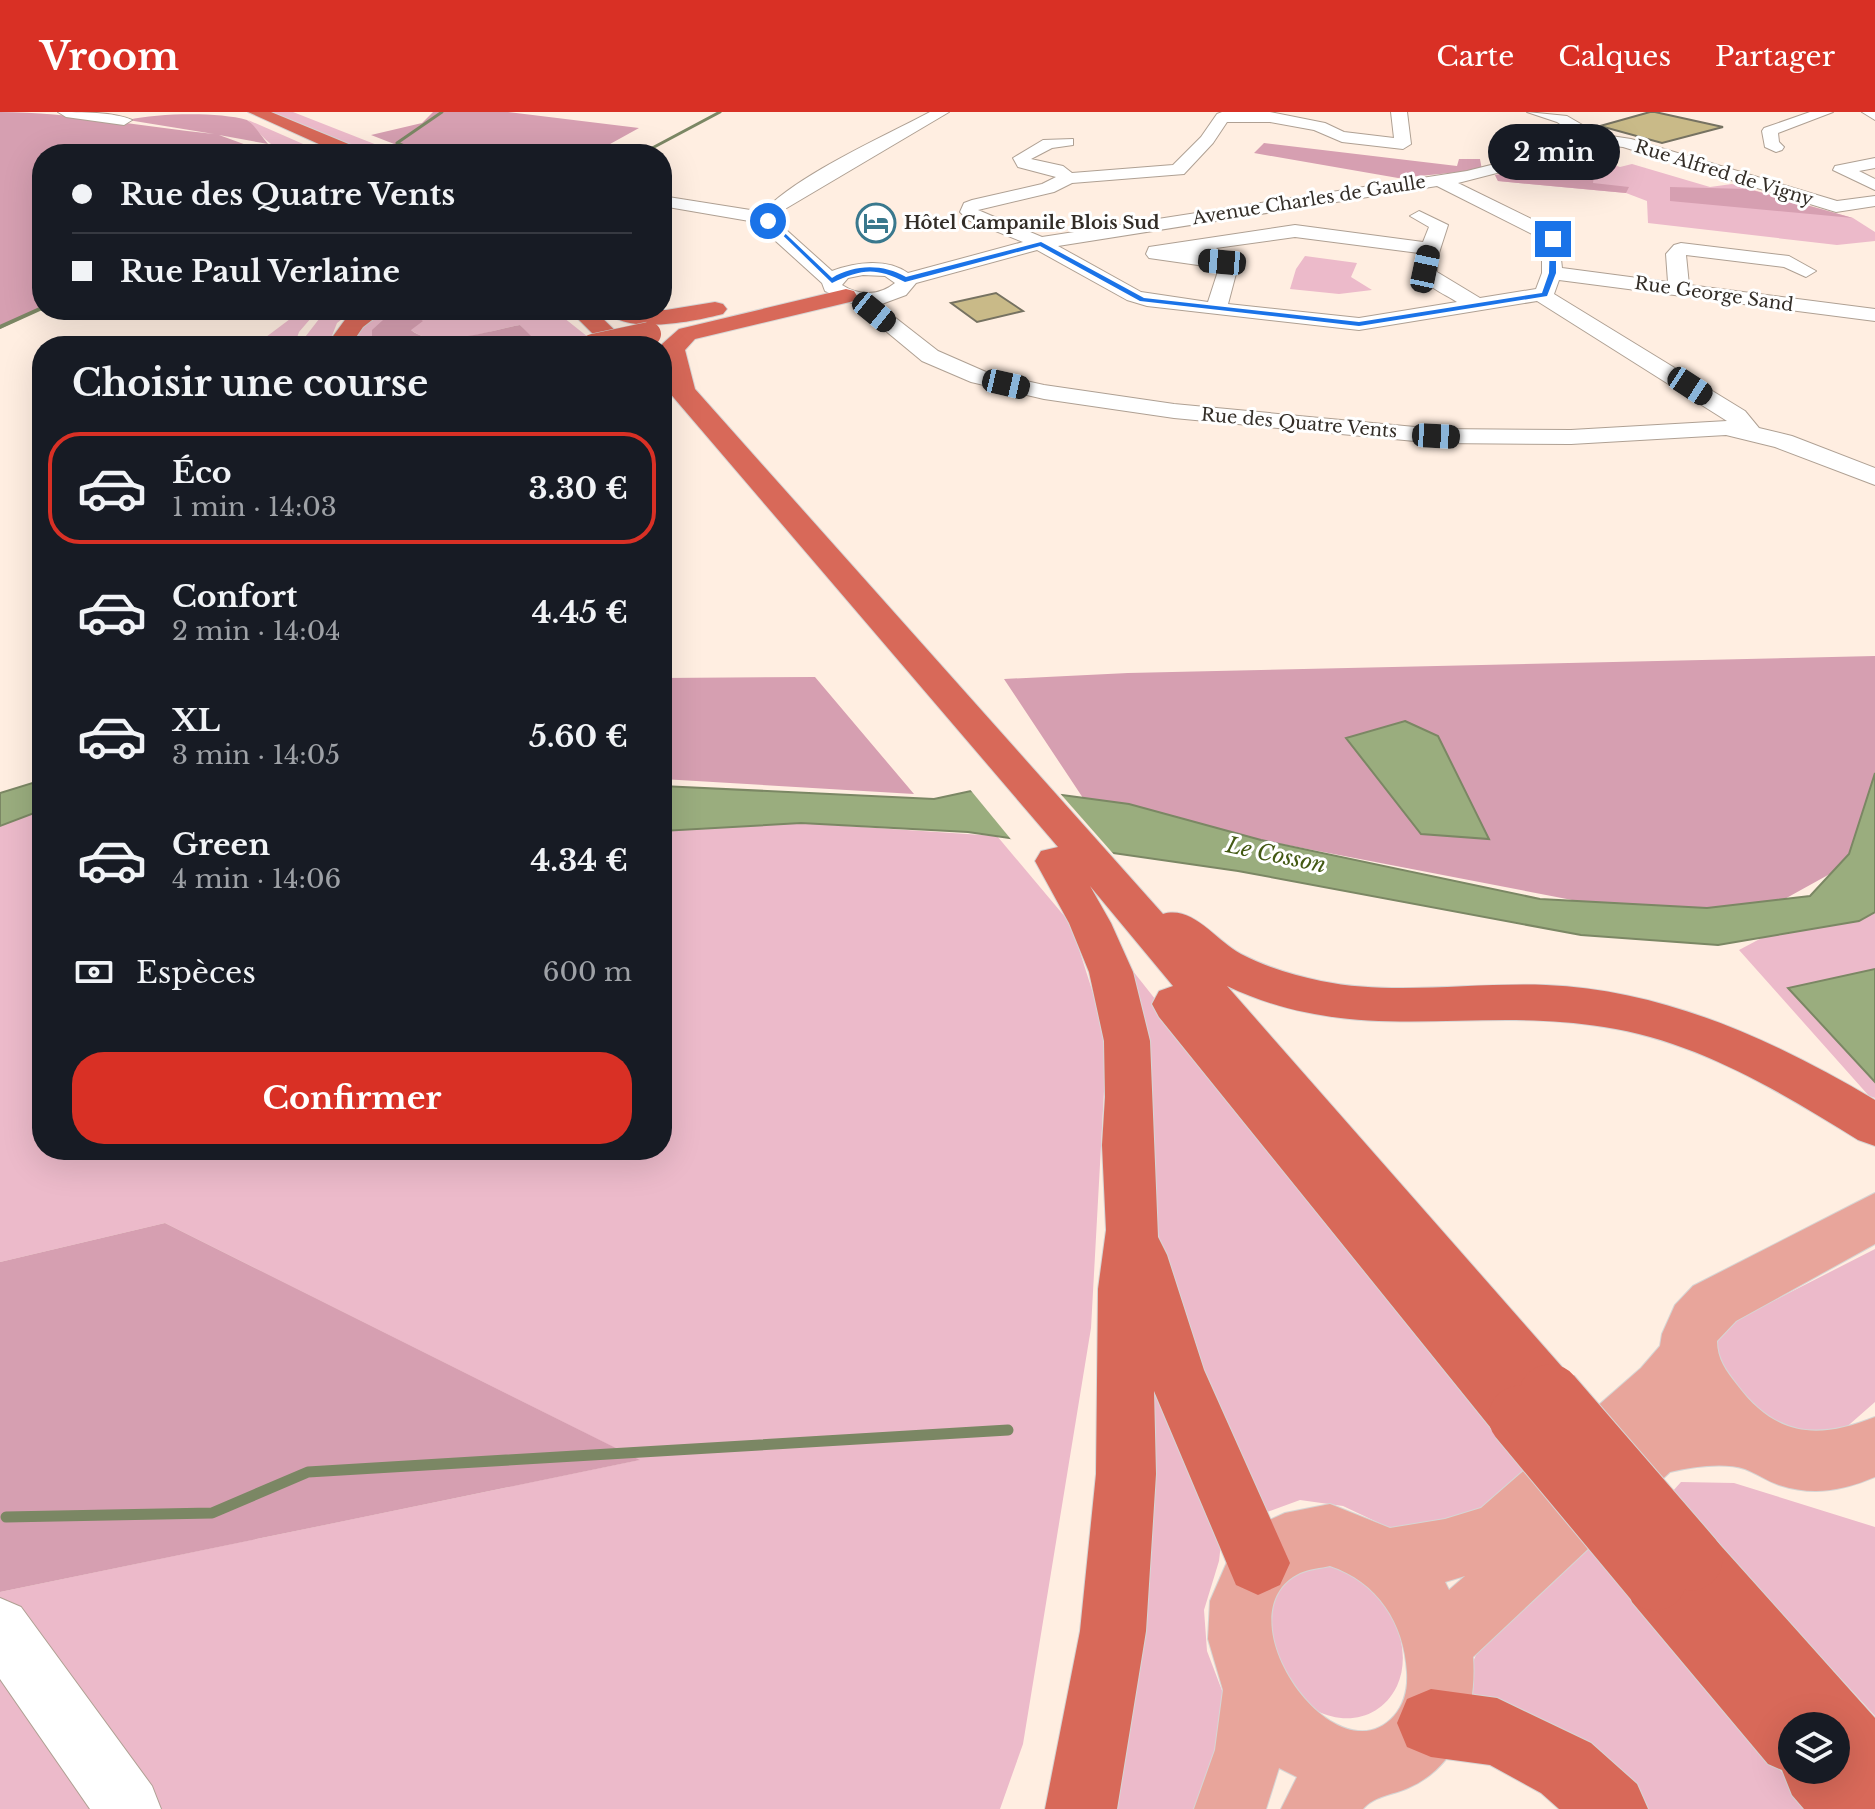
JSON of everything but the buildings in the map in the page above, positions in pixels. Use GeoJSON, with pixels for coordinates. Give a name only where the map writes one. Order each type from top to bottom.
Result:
{"type":"FeatureCollection","features":[{"type":"Feature","properties":{"kind":"highway"},"geometry":{"type":"LineString","coordinates":[[238,112],[314,144]]}},
{"type":"Feature","properties":{"kind":"highway"},"geometry":{"type":"LineString","coordinates":[[256,112],[333,144]]}},
{"type":"Feature","properties":{"kind":"highway"},"geometry":{"type":"LineString","coordinates":[[672,317],[840,290]]}},
{"type":"Feature","properties":{"kind":"highway"},"geometry":{"type":"LineString","coordinates":[[661,336],[840,290]]}},
{"type":"Feature","properties":{"kind":"highway"},"geometry":{"type":"LineString","coordinates":[[672,358],[674,344],[687,334],[840,290]]}},
{"type":"Feature","properties":{"kind":"highway"},"geometry":{"type":"LineString","coordinates":[[346,336],[358,320]]}},
{"type":"Feature","properties":{"kind":"highway"},"geometry":{"type":"LineString","coordinates":[[595,320],[610,336]]}},
{"type":"Feature","properties":{"kind":"highway"},"geometry":{"type":"LineString","coordinates":[[604,320],[637,336]]}},
{"type":"Feature","properties":{"kind":"highway"},"geometry":{"type":"LineString","coordinates":[[672,386],[1015,770],[1075,862],[1090,923],[1121,1006],[1127,1041],[1127,1145],[1132,1230],[1125,1289],[1126,1474],[1113,1631],[1081,1809]]}},
{"type":"Feature","properties":{"kind":"highway"},"geometry":{"type":"LineString","coordinates":[[672,387],[826,584],[976,766],[1075,862],[1673,1569],[1875,1770]]}},
{"type":"Feature","properties":{"kind":"highway"},"geometry":{"type":"LineString","coordinates":[[1075,862],[1148,902],[1200,953],[1275,989],[1350,1006],[1546,1004],[1601,1008],[1649,1017],[1767,1063],[1875,1125]]}},
{"type":"Feature","properties":{"kind":"highway"},"geometry":{"type":"LineString","coordinates":[[1132,1230],[1177,1376],[1258,1563]]}},
{"type":"Feature","properties":{"kind":"highway"},"geometry":{"type":"LineString","coordinates":[[1673,1569],[1778,1720]]}},
{"type":"Feature","properties":{"kind":"highway"},"geometry":{"type":"LineString","coordinates":[[1431,1723],[1497,1732],[1566,1768],[1612,1809]]}},
{"type":"Feature","properties":{"kind":"highway"},"geometry":{"type":"LineString","coordinates":[[1829,1784],[1851,1809]]}},
{"type":"Feature","properties":{"kind":"main road"},"geometry":{"type":"LineString","coordinates":[[1875,1217],[1717,1302],[1699,1318],[1689,1336],[1690,1356],[1697,1376],[1720,1414],[1748,1440],[1788,1460],[1820,1462],[1852,1459],[1875,1447]]}},
{"type":"Feature","properties":{"kind":"main road"},"geometry":{"type":"LineString","coordinates":[[1385,1560],[1442,1552],[1470,1545],[1502,1531],[1661,1388],[1690,1356]]}},
{"type":"Feature","properties":{"kind":"main road"},"geometry":{"type":"LineString","coordinates":[[1438,1644],[1653,1448],[1685,1437],[1715,1435],[1748,1440]]}},
{"type":"Feature","properties":{"kind":"main road"},"geometry":{"type":"LineString","coordinates":[[1330,1535],[1358,1543],[1385,1560],[1409,1583],[1427,1612],[1438,1644],[1442,1672],[1440,1698],[1431,1723],[1413,1747],[1336,1787],[1326,1758],[1299,1742],[1275,1719],[1256,1691],[1243,1656],[1239,1621],[1244,1589],[1258,1563],[1278,1546],[1303,1536],[1330,1535]]}},
{"type":"Feature","properties":{"kind":"main road"},"geometry":{"type":"LineString","coordinates":[[1230,1809],[1250,1750],[1256,1691]]}},
{"type":"Feature","properties":{"kind":"street"},"geometry":{"type":"LineString","coordinates":[[66,112],[124,120]]}},
{"type":"Feature","properties":{"kind":"street"},"geometry":{"type":"LineString","coordinates":[[672,203],[767,218],[779,205],[845,164],[941,112]]}},
{"type":"Feature","properties":{"kind":"street"},"geometry":{"type":"LineString","coordinates":[[1399,112],[1403,144],[1342,137],[1319,126],[1275,114],[1221,114],[1207,140],[1178,170],[1068,178],[1048,188],[970,207],[969,212],[1041,243],[1142,299],[1359,324],[1544,294]]}},
{"type":"Feature","properties":{"kind":"street"},"geometry":{"type":"LineString","coordinates":[[1535,112],[1562,119],[1589,134]]}},
{"type":"Feature","properties":{"kind":"street"},"geometry":{"type":"LineString","coordinates":[[1562,119],[1588,112]]}},
{"type":"Feature","properties":{"kind":"street"},"geometry":{"type":"LineString","coordinates":[[1776,147],[1771,144],[1770,131],[1825,112]]}},
{"type":"Feature","properties":{"kind":"street"},"geometry":{"type":"LineString","coordinates":[[1543,133],[1589,134]]}},
{"type":"Feature","properties":{"kind":"street","name":"Avenue Charles de Gaulle"},"geometry":{"type":"LineString","coordinates":[[853,270],[883,270],[975,259],[1041,243],[1439,180],[1596,144],[1589,134]]}},
{"type":"Feature","properties":{"kind":"street","name":"Rue Alfred de Vigny"},"geometry":{"type":"LineString","coordinates":[[1589,134],[1625,142],[1829,205],[1875,201]]}},
{"type":"Feature","properties":{"kind":"street"},"geometry":{"type":"LineString","coordinates":[[1067,142],[1049,143],[1021,158],[1028,165],[1057,170],[1068,178]]}},
{"type":"Feature","properties":{"kind":"street"},"geometry":{"type":"LineString","coordinates":[[1875,163],[1841,170],[1875,185]]}},
{"type":"Feature","properties":{"kind":"street"},"geometry":{"type":"LineString","coordinates":[[1439,180],[1551,236],[1552,273],[1544,294]]}},
{"type":"Feature","properties":{"kind":"street"},"geometry":{"type":"LineString","coordinates":[[1419,216],[1439,225],[1429,249],[1425,269],[1428,275],[1478,306]]}},
{"type":"Feature","properties":{"kind":"street","name":"Rue des Quatre Vents"},"geometry":{"type":"LineString","coordinates":[[767,218],[776,231],[813,261],[840,290],[930,356],[1006,384],[1106,403],[1436,436],[1493,439],[1694,429],[1746,431],[1783,441],[1875,477]]}},
{"type":"Feature","properties":{"kind":"street"},"geometry":{"type":"LineString","coordinates":[[1222,262],[1156,254],[1156,251],[1295,231],[1429,249]]}},
{"type":"Feature","properties":{"kind":"street"},"geometry":{"type":"LineString","coordinates":[[1208,243],[1205,250],[1229,271],[1216,309]]}},
{"type":"Feature","properties":{"kind":"street"},"geometry":{"type":"LineString","coordinates":[[1679,289],[1676,254],[1681,249],[1789,262],[1806,271]]}},
{"type":"Feature","properties":{"kind":"street","name":"Avenue Charles de Gaulle"},"geometry":{"type":"LineString","coordinates":[[840,290],[898,288],[975,259]]}},
{"type":"Feature","properties":{"kind":"street","name":"Rue des Quatre Vents"},"geometry":{"type":"LineString","coordinates":[[813,261],[853,270]]}},
{"type":"Feature","properties":{"kind":"street"},"geometry":{"type":"LineString","coordinates":[[840,290],[853,270]]}},
{"type":"Feature","properties":{"kind":"street"},"geometry":{"type":"LineString","coordinates":[[883,270],[898,288]]}},
{"type":"Feature","properties":{"kind":"street","name":"Rue George Sand"},"geometry":{"type":"LineString","coordinates":[[1552,273],[1875,315]]}},
{"type":"Feature","properties":{"kind":"street","name":"Rue des Quatre Vents"},"geometry":{"type":"LineString","coordinates":[[898,288],[890,311],[959,369]]}},
{"type":"Feature","properties":{"kind":"street"},"geometry":{"type":"LineString","coordinates":[[1544,294],[1553,305],[1736,416],[1747,427],[1746,431]]}},
{"type":"Feature","properties":{"kind":"street"},"geometry":{"type":"LineString","coordinates":[[0,1628],[129,1809]]}},
{"type":"Feature","properties":{"kind":"shaded area"},"geometry":{"type":"Polygon","coordinates":[[[0,112],[80,117],[214,134],[128,120],[189,114],[235,117],[250,122],[268,144],[219,135],[244,144],[32,144],[32,314],[0,329],[0,112]]]}},
{"type":"Feature","properties":{"kind":"shaded area"},"geometry":{"type":"Polygon","coordinates":[[[265,112],[293,112],[375,144],[345,144],[265,112]]]}},
{"type":"Feature","properties":{"kind":"shaded area"},"geometry":{"type":"Polygon","coordinates":[[[433,112],[508,112],[639,128],[610,144],[394,144],[371,135],[422,123],[433,112]]]}},
{"type":"Feature","properties":{"kind":"shaded area"},"geometry":{"type":"Polygon","coordinates":[[[248,120],[303,144],[271,144],[248,120]]]}},
{"type":"Feature","properties":{"kind":"shaded area"},"geometry":{"type":"Polygon","coordinates":[[[1264,143],[1457,166],[1459,159],[1480,159],[1482,170],[1398,178],[1254,153],[1264,143]]]}},
{"type":"Feature","properties":{"kind":"shaded area"},"geometry":{"type":"Polygon","coordinates":[[[1604,147],[1620,152],[1596,158],[1620,167],[1632,164],[1710,187],[1732,184],[1853,218],[1875,232],[1875,241],[1837,245],[1648,223],[1647,201],[1626,193],[1498,181],[1495,175],[1604,147]]]}},
{"type":"Feature","properties":{"kind":"shaded area"},"geometry":{"type":"Polygon","coordinates":[[[1564,171],[1594,176],[1593,183],[1629,187],[1626,193],[1498,181],[1495,175],[1539,175],[1564,171]]]}},
{"type":"Feature","properties":{"kind":"shaded area"},"geometry":{"type":"Polygon","coordinates":[[[1670,187],[1748,189],[1853,218],[1670,201],[1670,187]]]}},
{"type":"Feature","properties":{"kind":"shaded area"},"geometry":{"type":"Polygon","coordinates":[[[1305,256],[1357,263],[1351,277],[1372,290],[1339,294],[1290,289],[1296,269],[1305,256]]]}},
{"type":"Feature","properties":{"kind":"shaded area"},"geometry":{"type":"Polygon","coordinates":[[[289,320],[309,320],[298,336],[267,336],[289,320]]]}},
{"type":"Feature","properties":{"kind":"shaded area"},"geometry":{"type":"Polygon","coordinates":[[[318,320],[341,320],[332,336],[306,336],[318,320]]]}},
{"type":"Feature","properties":{"kind":"shaded area"},"geometry":{"type":"Polygon","coordinates":[[[370,320],[567,320],[587,336],[530,336],[520,325],[467,336],[422,336],[411,330],[394,336],[355,336],[355,331],[370,320]]]}},
{"type":"Feature","properties":{"kind":"shaded area"},"geometry":{"type":"Polygon","coordinates":[[[383,320],[423,321],[411,330],[421,336],[372,336],[372,330],[383,320]]]}},
{"type":"Feature","properties":{"kind":"shaded area"},"geometry":{"type":"Polygon","coordinates":[[[520,325],[531,336],[469,336],[520,325]]]}},
{"type":"Feature","properties":{"kind":"shaded area"},"geometry":{"type":"Polygon","coordinates":[[[1875,656],[1875,849],[1781,901],[1645,914],[1261,840],[1129,804],[1083,798],[1004,679],[1128,673],[1875,656]]]}},
{"type":"Feature","properties":{"kind":"shaded area"},"geometry":{"type":"Polygon","coordinates":[[[815,677],[914,794],[672,780],[672,678],[815,677]]]}},
{"type":"Feature","properties":{"kind":"shaded area"},"geometry":{"type":"Polygon","coordinates":[[[32,814],[32,1160],[672,1160],[672,830],[801,823],[997,836],[1071,924],[1107,1037],[1091,1328],[1023,1744],[1000,1809],[0,1809],[0,1592],[639,1460],[165,1223],[0,1262],[0,826],[32,814]]]}},
{"type":"Feature","properties":{"kind":"shaded area"},"geometry":{"type":"Polygon","coordinates":[[[1875,871],[1875,1098],[1869,1096],[1739,950],[1858,887],[1875,871]]]}},
{"type":"Feature","properties":{"kind":"shaded area"},"geometry":{"type":"Polygon","coordinates":[[[1125,961],[1536,1480],[1464,1530],[1398,1532],[1343,1506],[1300,1500],[1256,1516],[1158,1262],[1125,961]]]}},
{"type":"Feature","properties":{"kind":"shaded area"},"geometry":{"type":"Polygon","coordinates":[[[165,1223],[640,1460],[0,1592],[0,1262],[165,1223]]]}},
{"type":"Feature","properties":{"kind":"shaded area"},"geometry":{"type":"Polygon","coordinates":[[[1875,1249],[1875,1402],[1842,1431],[1813,1441],[1748,1413],[1715,1361],[1718,1338],[1736,1320],[1875,1249]]]}},
{"type":"Feature","properties":{"kind":"shaded area"},"geometry":{"type":"Polygon","coordinates":[[[1141,1331],[1223,1526],[1219,1561],[1204,1610],[1207,1651],[1226,1701],[1205,1809],[1103,1809],[1141,1331]]]}},
{"type":"Feature","properties":{"kind":"shaded area"},"geometry":{"type":"Polygon","coordinates":[[[1681,1482],[1734,1483],[1875,1527],[1875,1716],[1671,1493],[1681,1482]]]}},
{"type":"Feature","properties":{"kind":"shaded area"},"geometry":{"type":"Polygon","coordinates":[[[1589,1543],[1778,1767],[1778,1784],[1792,1784],[1813,1809],[1644,1809],[1463,1702],[1466,1678],[1479,1648],[1589,1543]]]}},
{"type":"Feature","properties":{"kind":"shaded area"},"geometry":{"type":"Polygon","coordinates":[[[1320,1564],[1344,1570],[1365,1581],[1392,1615],[1402,1643],[1403,1658],[1397,1686],[1387,1701],[1375,1711],[1361,1716],[1331,1716],[1303,1701],[1285,1680],[1268,1645],[1271,1601],[1277,1585],[1288,1576],[1320,1564]]]}},
{"type":"Feature","properties":{"kind":"water"},"geometry":{"type":"Polygon","coordinates":[[[1405,721],[1438,736],[1489,839],[1421,834],[1346,738],[1405,721]]]}},
{"type":"Feature","properties":{"kind":"water","name":"Le Cosson"},"geometry":{"type":"Polygon","coordinates":[[[1875,773],[1875,912],[1859,921],[1718,945],[1581,935],[1238,871],[968,832],[801,823],[672,830],[672,786],[934,799],[971,791],[1062,795],[1129,804],[1261,840],[1540,899],[1707,908],[1810,896],[1849,854],[1875,773]]]}},
{"type":"Feature","properties":{"kind":"water"},"geometry":{"type":"Polygon","coordinates":[[[32,783],[32,814],[0,826],[0,793],[32,783]]]}},
{"type":"Feature","properties":{"kind":"water"},"geometry":{"type":"Polygon","coordinates":[[[1875,969],[1875,1082],[1788,988],[1875,969]]]}},
{"type":"Feature","properties":{"kind":"pier"},"geometry":{"type":"Polygon","coordinates":[[[968,787],[1058,791],[1117,858],[1014,843],[968,787]]]}},
{"type":"Feature","properties":{"kind":"waterway"},"geometry":{"type":"LineString","coordinates":[[399,144],[397,143],[442,112]]}},
{"type":"Feature","properties":{"kind":"waterway"},"geometry":{"type":"LineString","coordinates":[[660,144],[720,112]]}},
{"type":"Feature","properties":{"kind":"waterway"},"geometry":{"type":"LineString","coordinates":[[0,327],[32,313]]}},
{"type":"Feature","properties":{"kind":"waterway"},"geometry":{"type":"LineString","coordinates":[[6,1517],[212,1513],[308,1472],[1008,1430]]}},
{"type":"Feature","properties":{"kind":"place","name":"Hôtel Campanile Blois Sud"},"geometry":{"type":"Point","coordinates":[876,223]}},
{"type":"Feature","properties":{"kind":"route"},"geometry":{"type":"LineString","coordinates":[[768,221],[832,281],[853,270],[873,269],[892,272],[905,280],[1041,243],[1142,299],[1342,324],[1395,321],[1544,294],[1552,273],[1553,239]]}}]}
